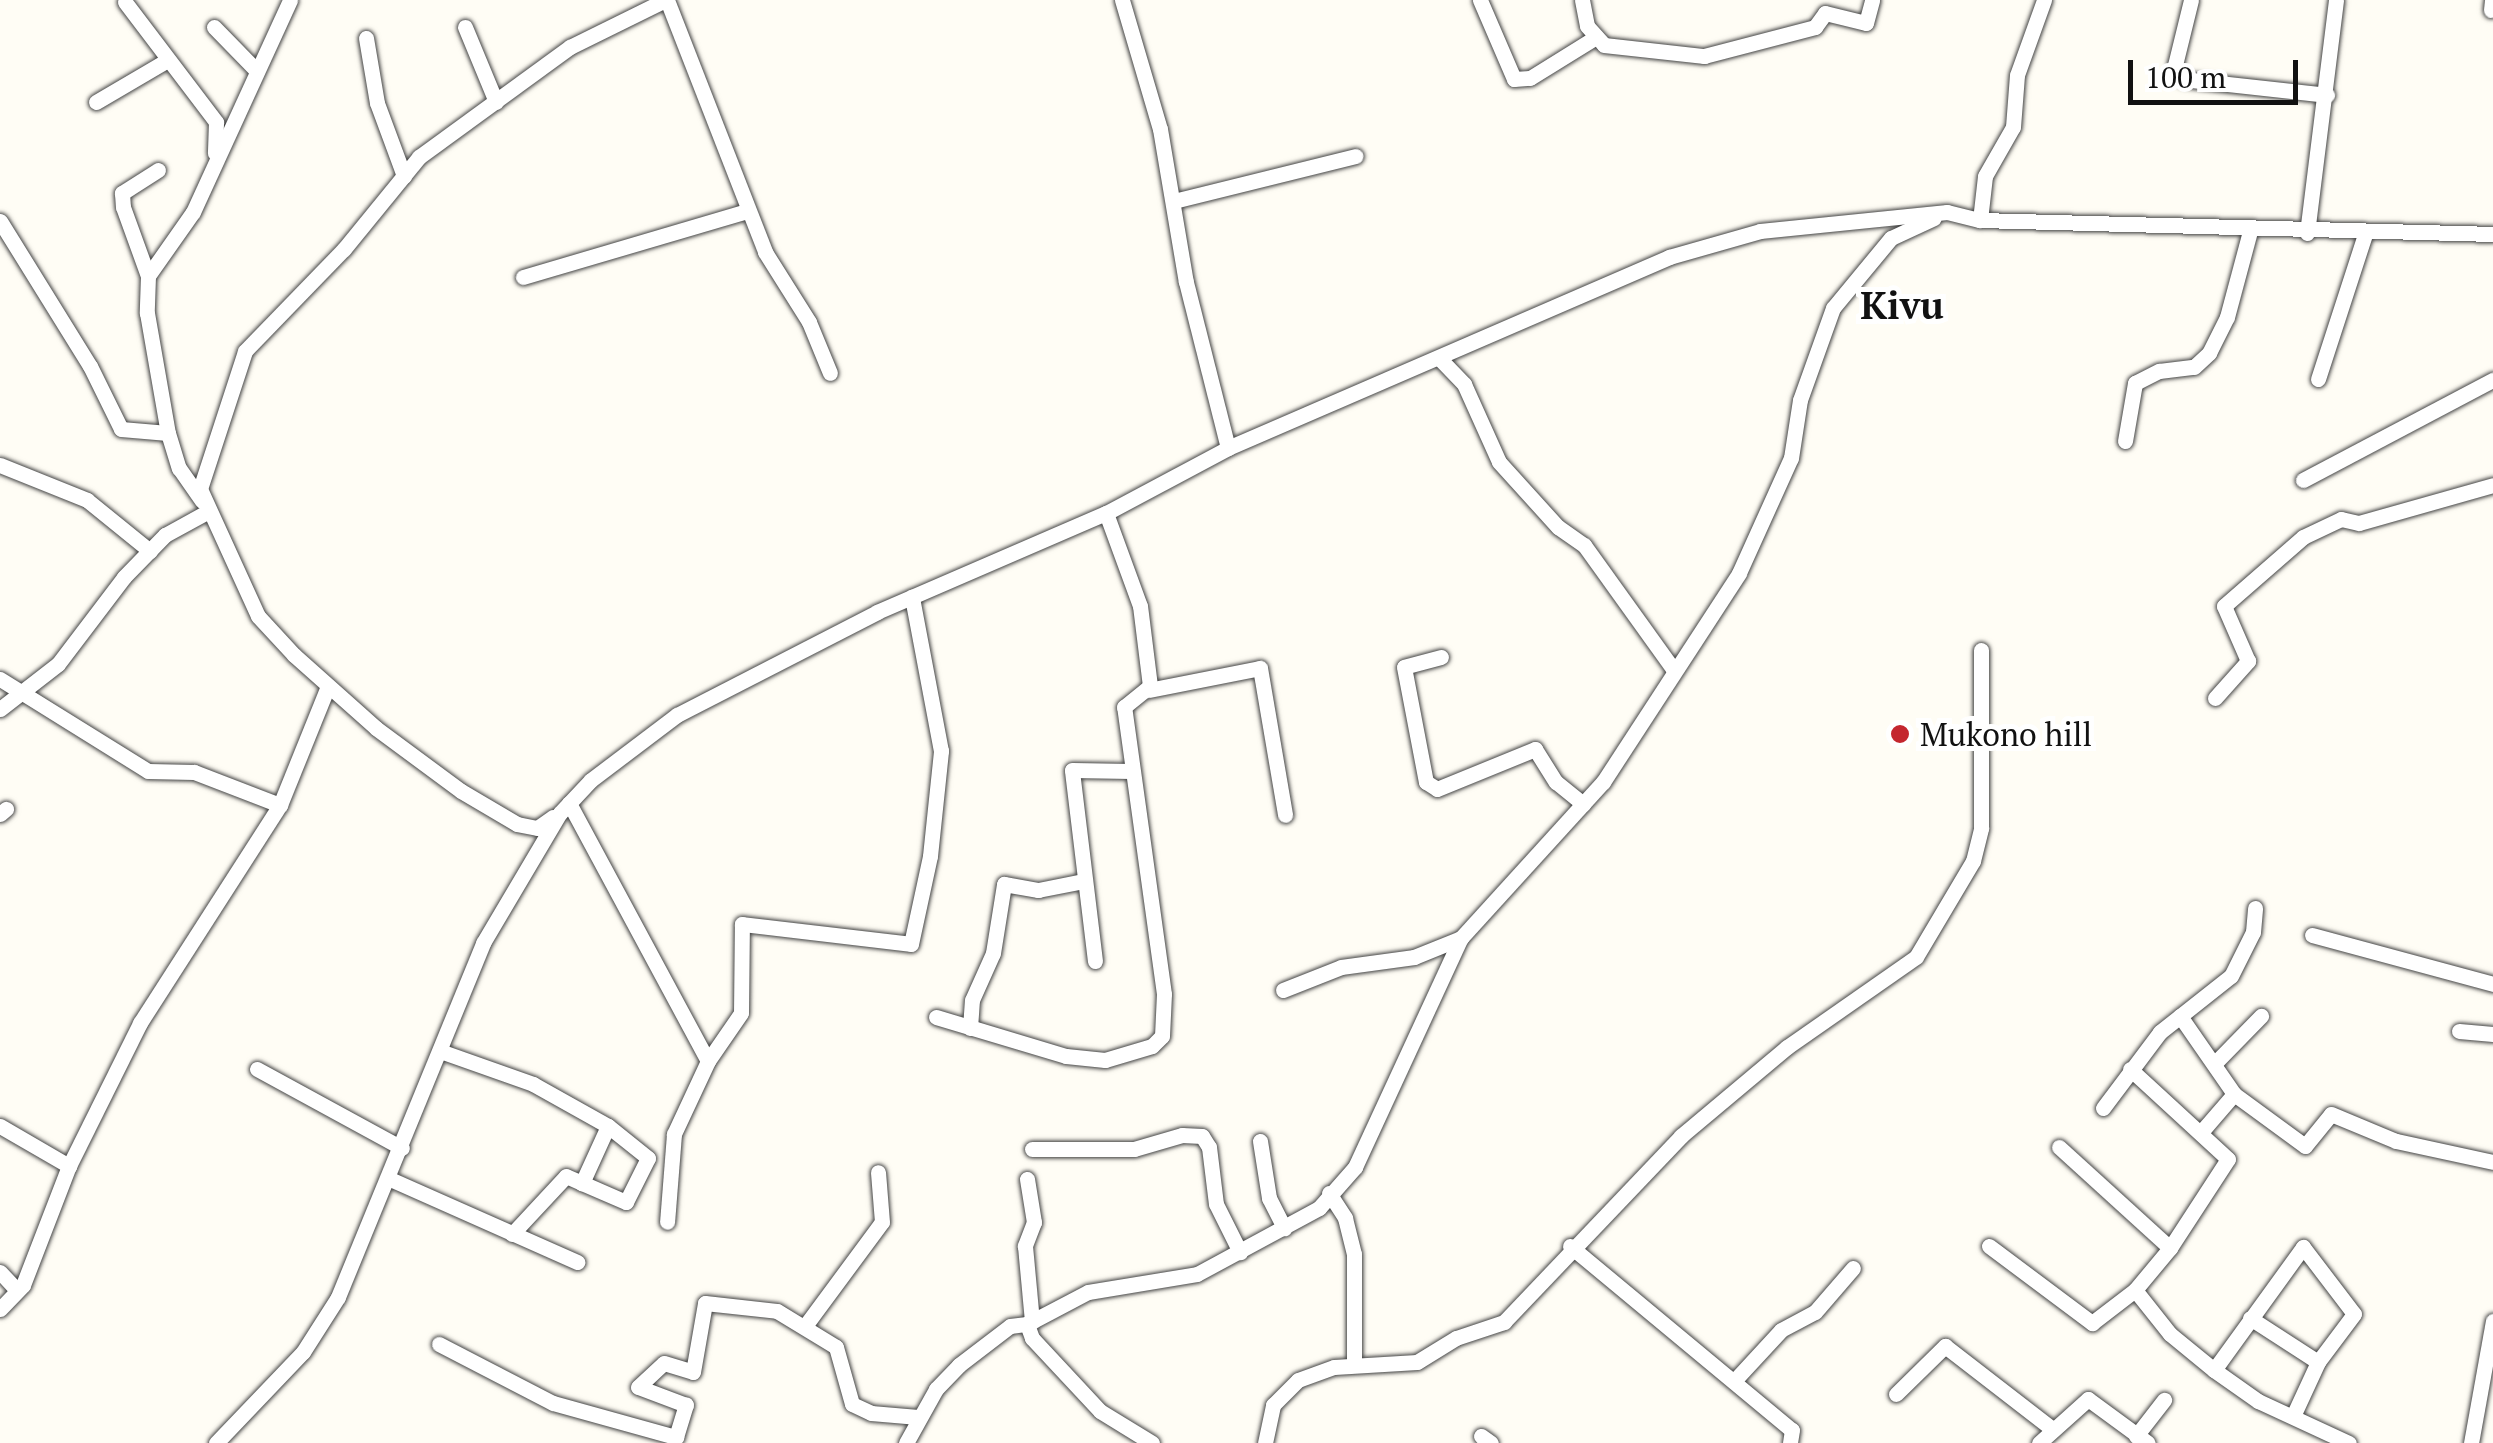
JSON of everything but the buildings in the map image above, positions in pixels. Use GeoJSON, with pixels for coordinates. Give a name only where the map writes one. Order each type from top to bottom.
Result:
{"type":"FeatureCollection","features":[{"type":"Feature","properties":{"kind":"street"},"geometry":{"type":"LineString","coordinates":[[148,276],[193,212],[255,69],[290,0]]}},
{"type":"Feature","properties":{"kind":"street"},"geometry":{"type":"LineString","coordinates":[[0,709],[58,664],[150,550],[204,506],[208,457],[245,351],[419,157],[570,46],[666,0],[747,211],[830,373]]}},
{"type":"Feature","properties":{"kind":"street"},"geometry":{"type":"LineString","coordinates":[[1122,0],[1174,201],[1204,371],[1228,448]]}},
{"type":"Feature","properties":{"kind":"street"},"geometry":{"type":"LineString","coordinates":[[1480,0],[1514,79],[1530,78],[1596,37]]}},
{"type":"Feature","properties":{"kind":"street"},"geometry":{"type":"LineString","coordinates":[[1582,0],[1596,37],[1620,49],[1704,56],[1815,26],[1824,6],[1866,22],[1872,0]]}},
{"type":"Feature","properties":{"kind":"street"},"geometry":{"type":"LineString","coordinates":[[1980,220],[1985,176],[2014,127],[2017,75],[2044,0]]}},
{"type":"Feature","properties":{"kind":"street"},"geometry":{"type":"LineString","coordinates":[[2191,0],[2175,65],[2183,78],[2327,95]]}},
{"type":"Feature","properties":{"kind":"street"},"geometry":{"type":"LineString","coordinates":[[2307,233],[2336,0]]}},
{"type":"Feature","properties":{"kind":"street"},"geometry":{"type":"LineString","coordinates":[[124,2],[216,122],[215,162]]}},
{"type":"Feature","properties":{"kind":"street"},"geometry":{"type":"LineString","coordinates":[[465,26],[496,102]]}},
{"type":"Feature","properties":{"kind":"street"},"geometry":{"type":"LineString","coordinates":[[214,27],[255,69]]}},
{"type":"Feature","properties":{"kind":"street"},"geometry":{"type":"LineString","coordinates":[[366,38],[377,102],[404,176]]}},
{"type":"Feature","properties":{"kind":"street"},"geometry":{"type":"LineString","coordinates":[[96,102],[166,61]]}},
{"type":"Feature","properties":{"kind":"street"},"geometry":{"type":"LineString","coordinates":[[216,122],[234,118]]}},
{"type":"Feature","properties":{"kind":"street"},"geometry":{"type":"LineString","coordinates":[[1174,201],[1356,156]]}},
{"type":"Feature","properties":{"kind":"street"},"geometry":{"type":"LineString","coordinates":[[158,170],[122,193],[148,276],[148,313],[168,432],[179,468],[204,506],[258,616],[328,686],[390,739],[517,824],[537,828],[677,715],[912,597],[1106,514],[1228,448],[1705,246],[1793,226],[1947,212],[1980,220],[2250,231],[2493,234]]}},
{"type":"Feature","properties":{"kind":"street"},"geometry":{"type":"LineString","coordinates":[[523,277],[747,211]]}},
{"type":"Feature","properties":{"kind":"street"},"geometry":{"type":"LineString","coordinates":[[906,1443],[918,1417],[960,1365],[1010,1326],[1029,1323],[1088,1292],[1160,1284],[1240,1252],[1319,1208],[1370,1142],[1461,938],[1584,804],[1642,727],[1672,669],[1739,573],[1770,510],[1833,308],[1891,238],[1947,212]]}},
{"type":"Feature","properties":{"kind":"street"},"geometry":{"type":"LineString","coordinates":[[0,222],[90,366],[120,429],[168,432]]}},
{"type":"Feature","properties":{"kind":"street"},"geometry":{"type":"LineString","coordinates":[[2125,441],[2135,383],[2159,371],[2194,367],[2208,353],[2226,316],[2250,231]]}},
{"type":"Feature","properties":{"kind":"street"},"geometry":{"type":"LineString","coordinates":[[2318,379],[2365,234]]}},
{"type":"Feature","properties":{"kind":"street"},"geometry":{"type":"LineString","coordinates":[[1440,359],[1464,384],[1500,462],[1558,527],[1584,545],[1672,669]]}},
{"type":"Feature","properties":{"kind":"street"},"geometry":{"type":"LineString","coordinates":[[2303,480],[2493,380]]}},
{"type":"Feature","properties":{"kind":"street"},"geometry":{"type":"LineString","coordinates":[[0,465],[87,500],[150,550]]}},
{"type":"Feature","properties":{"kind":"street"},"geometry":{"type":"LineString","coordinates":[[2216,698],[2248,661],[2224,606],[2303,537],[2341,519],[2359,523],[2493,485]]}},
{"type":"Feature","properties":{"kind":"street"},"geometry":{"type":"LineString","coordinates":[[1106,514],[1140,606],[1149,690]]}},
{"type":"Feature","properties":{"kind":"street"},"geometry":{"type":"LineString","coordinates":[[667,1222],[674,1134],[708,1061],[741,1013],[742,924],[911,944],[930,856],[941,751],[912,597]]}},
{"type":"Feature","properties":{"kind":"street"},"geometry":{"type":"LineString","coordinates":[[1265,1443],[1272,1405],[1285,1389],[1324,1370],[1354,1364],[1417,1362],[1456,1338],[1494,1329],[1570,1246],[1682,1136],[1787,1047],[1906,966],[1924,946],[1973,860],[1981,828],[1980,650]]}},
{"type":"Feature","properties":{"kind":"street"},"geometry":{"type":"LineString","coordinates":[[1441,658],[1404,667],[1426,782],[1437,789],[1535,749],[1556,782],[1584,804]]}},
{"type":"Feature","properties":{"kind":"street"},"geometry":{"type":"LineString","coordinates":[[936,1017],[1066,1056],[1104,1060],[1161,1040],[1164,994],[1124,704],[1149,690],[1260,668],[1285,815]]}},
{"type":"Feature","properties":{"kind":"street"},"geometry":{"type":"LineString","coordinates":[[0,679],[18,696],[104,739],[148,771],[194,772],[280,806]]}},
{"type":"Feature","properties":{"kind":"street"},"geometry":{"type":"LineString","coordinates":[[0,1309],[15,1288],[23,1286],[69,1166],[140,1023],[280,806],[328,686]]}},
{"type":"Feature","properties":{"kind":"street"},"geometry":{"type":"LineString","coordinates":[[1095,961],[1072,770],[1131,771]]}},
{"type":"Feature","properties":{"kind":"street"},"geometry":{"type":"LineString","coordinates":[[216,1443],[321,1327],[390,1179],[483,944],[564,808]]}},
{"type":"Feature","properties":{"kind":"street"},"geometry":{"type":"LineString","coordinates":[[564,808],[708,1061]]}},
{"type":"Feature","properties":{"kind":"street"},"geometry":{"type":"LineString","coordinates":[[970,1028],[972,1000],[993,953],[1004,884],[1038,890],[1084,880]]}},
{"type":"Feature","properties":{"kind":"street"},"geometry":{"type":"LineString","coordinates":[[2103,1108],[2130,1069],[2180,1016],[2230,976],[2253,932],[2255,908]]}},
{"type":"Feature","properties":{"kind":"street"},"geometry":{"type":"LineString","coordinates":[[2312,935],[2493,984]]}},
{"type":"Feature","properties":{"kind":"street"},"geometry":{"type":"LineString","coordinates":[[1283,990],[1341,968],[1414,956],[1461,938]]}},
{"type":"Feature","properties":{"kind":"street"},"geometry":{"type":"LineString","coordinates":[[2180,1016],[2234,1094],[2305,1146],[2332,1114],[2396,1141],[2493,1162]]}},
{"type":"Feature","properties":{"kind":"street"},"geometry":{"type":"LineString","coordinates":[[2215,1064],[2261,1016]]}},
{"type":"Feature","properties":{"kind":"street"},"geometry":{"type":"LineString","coordinates":[[2459,1031],[2493,1034]]}},
{"type":"Feature","properties":{"kind":"street"},"geometry":{"type":"LineString","coordinates":[[440,1051],[532,1084],[608,1126],[648,1158],[626,1202],[566,1176],[512,1234]]}},
{"type":"Feature","properties":{"kind":"street"},"geometry":{"type":"LineString","coordinates":[[257,1069],[402,1148]]}},
{"type":"Feature","properties":{"kind":"street"},"geometry":{"type":"LineString","coordinates":[[1989,1246],[2092,1323],[2135,1290],[2170,1248],[2228,1162],[2202,1131],[2130,1069]]}},
{"type":"Feature","properties":{"kind":"street"},"geometry":{"type":"LineString","coordinates":[[2202,1131],[2234,1094]]}},
{"type":"Feature","properties":{"kind":"street"},"geometry":{"type":"LineString","coordinates":[[0,1126],[69,1166]]}},
{"type":"Feature","properties":{"kind":"street"},"geometry":{"type":"LineString","coordinates":[[582,1183],[608,1126]]}},
{"type":"Feature","properties":{"kind":"street"},"geometry":{"type":"LineString","coordinates":[[1032,1149],[1134,1149],[1182,1135],[1202,1136],[1210,1147],[1216,1204],[1240,1252]]}},
{"type":"Feature","properties":{"kind":"street"},"geometry":{"type":"LineString","coordinates":[[1260,1142],[1269,1198],[1284,1228]]}},
{"type":"Feature","properties":{"kind":"street"},"geometry":{"type":"LineString","coordinates":[[2058,1147],[2170,1248]]}},
{"type":"Feature","properties":{"kind":"street"},"geometry":{"type":"LineString","coordinates":[[805,1326],[882,1222],[878,1172]]}},
{"type":"Feature","properties":{"kind":"street"},"geometry":{"type":"LineString","coordinates":[[390,1179],[576,1262]]}},
{"type":"Feature","properties":{"kind":"street"},"geometry":{"type":"LineString","coordinates":[[1027,1179],[1034,1222],[1025,1246],[1032,1338],[1100,1411],[1152,1443]]}},
{"type":"Feature","properties":{"kind":"street"},"geometry":{"type":"LineString","coordinates":[[1330,1193],[1345,1218],[1354,1254],[1354,1364]]}},
{"type":"Feature","properties":{"kind":"street"},"geometry":{"type":"LineString","coordinates":[[1570,1246],[1734,1381],[1797,1441]]}},
{"type":"Feature","properties":{"kind":"street"},"geometry":{"type":"LineString","coordinates":[[2214,1370],[2303,1247],[2354,1308],[2352,1321],[2318,1362],[2294,1414]]}},
{"type":"Feature","properties":{"kind":"street"},"geometry":{"type":"LineString","coordinates":[[1734,1381],[1781,1330],[1814,1312],[1852,1268]]}},
{"type":"Feature","properties":{"kind":"street"},"geometry":{"type":"LineString","coordinates":[[0,1272],[15,1288]]}},
{"type":"Feature","properties":{"kind":"street"},"geometry":{"type":"LineString","coordinates":[[2135,1290],[2170,1334],[2214,1370],[2294,1414],[2325,1438],[2349,1443]]}},
{"type":"Feature","properties":{"kind":"street"},"geometry":{"type":"LineString","coordinates":[[439,1344],[553,1403],[676,1437],[686,1406],[638,1387],[664,1363],[693,1372],[705,1304],[777,1311],[836,1346],[852,1404],[871,1413],[918,1417]]}},
{"type":"Feature","properties":{"kind":"street"},"geometry":{"type":"LineString","coordinates":[[2250,1318],[2318,1362]]}},
{"type":"Feature","properties":{"kind":"street"},"geometry":{"type":"LineString","coordinates":[[2470,1443],[2493,1321]]}},
{"type":"Feature","properties":{"kind":"street"},"geometry":{"type":"LineString","coordinates":[[1896,1394],[1944,1346],[2052,1428]]}},
{"type":"Feature","properties":{"kind":"street"},"geometry":{"type":"LineString","coordinates":[[2039,1443],[2088,1399],[2142,1440],[2164,1400]]}},
{"type":"Feature","properties":{"kind":"place","name":"Mukono hill"},"geometry":{"type":"Point","coordinates":[1900,734]}},
{"type":"Feature","properties":{"kind":"district","name":"Kivu"},"geometry":{"type":"Point","coordinates":[1902,306]}}]}
